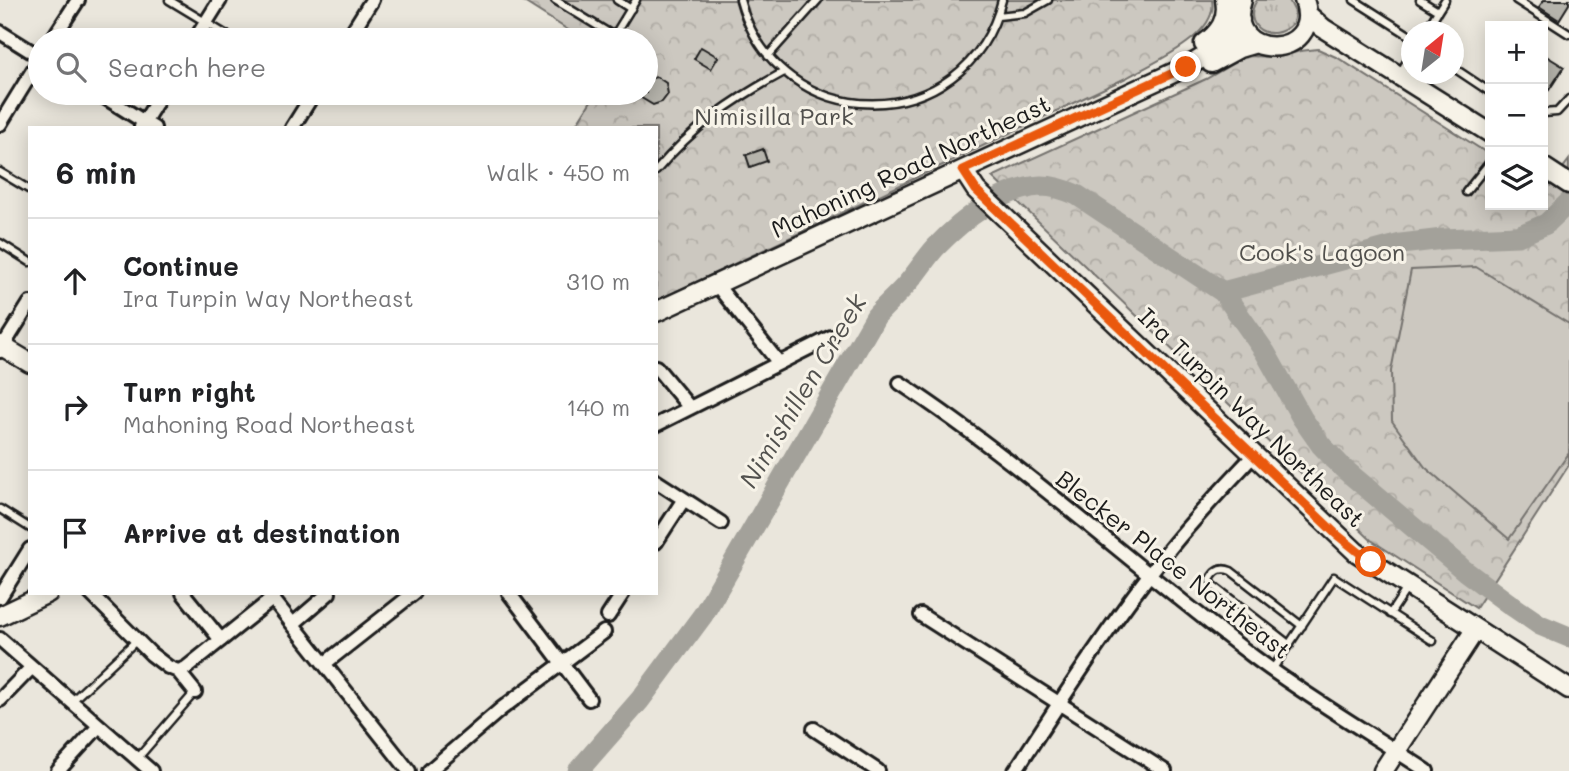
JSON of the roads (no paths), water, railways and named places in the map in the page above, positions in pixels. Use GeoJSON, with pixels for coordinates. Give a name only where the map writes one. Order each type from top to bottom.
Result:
{"type":"FeatureCollection","features":[{"type":"Feature","properties":{"kind":"main road"},"geometry":{"type":"LineString","coordinates":[[1237,6],[1244,31],[1256,43],[1276,48],[1297,38],[1304,29],[1305,7]]}},
{"type":"Feature","properties":{"kind":"main road"},"geometry":{"type":"LineString","coordinates":[[1130,93],[1137,81],[1180,60],[1214,36],[1237,6]]}},
{"type":"Feature","properties":{"kind":"main road","name":"Mahoning Road Northeast"},"geometry":{"type":"LineString","coordinates":[[658,309],[716,285],[1186,67],[1223,44],[1237,6]]}},
{"type":"Feature","properties":{"kind":"main road"},"geometry":{"type":"LineString","coordinates":[[1305,7],[1324,28],[1485,129]]}},
{"type":"Feature","properties":{"kind":"main road"},"geometry":{"type":"LineString","coordinates":[[1297,38],[1352,46]]}},
{"type":"Feature","properties":{"kind":"main road","name":"Mahoning Road Northeast"},"geometry":{"type":"LineString","coordinates":[[1186,67],[1215,63],[1239,48],[1256,43]]}},
{"type":"Feature","properties":{"kind":"main road","name":"Ira Turpin Way Northeast"},"geometry":{"type":"LineString","coordinates":[[963,170],[976,190],[1356,552],[1569,689]]}},
{"type":"Feature","properties":{"kind":"main road"},"geometry":{"type":"LineString","coordinates":[[1548,171],[1569,184]]}},
{"type":"Feature","properties":{"kind":"main road"},"geometry":{"type":"LineString","coordinates":[[1,347],[28,362]]}},
{"type":"Feature","properties":{"kind":"main road"},"geometry":{"type":"LineString","coordinates":[[0,616],[44,595]]}},
{"type":"Feature","properties":{"kind":"main road"},"geometry":{"type":"LineString","coordinates":[[1383,771],[1475,630]]}},
{"type":"Feature","properties":{"kind":"street"},"geometry":{"type":"LineString","coordinates":[[60,28],[78,0]]}},
{"type":"Feature","properties":{"kind":"street"},"geometry":{"type":"LineString","coordinates":[[202,28],[220,0]]}},
{"type":"Feature","properties":{"kind":"street"},"geometry":{"type":"LineString","coordinates":[[354,28],[372,0]]}},
{"type":"Feature","properties":{"kind":"street"},"geometry":{"type":"LineString","coordinates":[[0,32],[28,50]]}},
{"type":"Feature","properties":{"kind":"street"},"geometry":{"type":"LineString","coordinates":[[0,124],[28,78]]}},
{"type":"Feature","properties":{"kind":"street"},"geometry":{"type":"LineString","coordinates":[[115,105],[146,126],[156,105]]}},
{"type":"Feature","properties":{"kind":"street"},"geometry":{"type":"LineString","coordinates":[[293,126],[306,105]]}},
{"type":"Feature","properties":{"kind":"street"},"geometry":{"type":"LineString","coordinates":[[716,285],[779,363]]}},
{"type":"Feature","properties":{"kind":"street"},"geometry":{"type":"LineString","coordinates":[[1,347],[28,306]]}},
{"type":"Feature","properties":{"kind":"street"},"geometry":{"type":"LineString","coordinates":[[658,424],[831,337]]}},
{"type":"Feature","properties":{"kind":"street"},"geometry":{"type":"LineString","coordinates":[[658,369],[690,408]]}},
{"type":"Feature","properties":{"kind":"street","name":"Blecker Place Northeast"},"geometry":{"type":"LineString","coordinates":[[900,383],[978,437],[1272,670],[1427,771]]}},
{"type":"Feature","properties":{"kind":"street"},"geometry":{"type":"LineString","coordinates":[[1016,771],[1059,704],[1150,574],[1203,510],[1254,455]]}},
{"type":"Feature","properties":{"kind":"street"},"geometry":{"type":"LineString","coordinates":[[658,482],[720,523]]}},
{"type":"Feature","properties":{"kind":"street"},"geometry":{"type":"LineString","coordinates":[[658,539],[684,499]]}},
{"type":"Feature","properties":{"kind":"street"},"geometry":{"type":"LineString","coordinates":[[0,597],[28,553]]}},
{"type":"Feature","properties":{"kind":"street"},"geometry":{"type":"LineString","coordinates":[[92,595],[158,660],[178,671],[195,692]]}},
{"type":"Feature","properties":{"kind":"street"},"geometry":{"type":"LineString","coordinates":[[185,595],[220,640]]}},
{"type":"Feature","properties":{"kind":"street"},"geometry":{"type":"LineString","coordinates":[[293,624],[327,595]]}},
{"type":"Feature","properties":{"kind":"street"},"geometry":{"type":"LineString","coordinates":[[324,664],[411,595]]}},
{"type":"Feature","properties":{"kind":"street"},"geometry":{"type":"LineString","coordinates":[[511,595],[589,699]]}},
{"type":"Feature","properties":{"kind":"street"},"geometry":{"type":"LineString","coordinates":[[608,615],[622,595]]}},
{"type":"Feature","properties":{"kind":"street"},"geometry":{"type":"LineString","coordinates":[[178,671],[186,668],[270,596],[409,771]]}},
{"type":"Feature","properties":{"kind":"street"},"geometry":{"type":"LineString","coordinates":[[921,615],[1164,771]]}},
{"type":"Feature","properties":{"kind":"street"},"geometry":{"type":"LineString","coordinates":[[429,771],[500,709],[604,632]]}},
{"type":"Feature","properties":{"kind":"street"},"geometry":{"type":"LineString","coordinates":[[0,639],[151,771]]}},
{"type":"Feature","properties":{"kind":"street"},"geometry":{"type":"LineString","coordinates":[[0,700],[32,667]]}},
{"type":"Feature","properties":{"kind":"street"},"geometry":{"type":"LineString","coordinates":[[58,771],[99,726]]}},
{"type":"Feature","properties":{"kind":"street"},"geometry":{"type":"LineString","coordinates":[[814,729],[878,771]]}},
{"type":"Feature","properties":{"kind":"lane"},"geometry":{"type":"LineString","coordinates":[[169,0],[216,28]]}},
{"type":"Feature","properties":{"kind":"lane"},"geometry":{"type":"LineString","coordinates":[[555,0],[601,28]]}},
{"type":"Feature","properties":{"kind":"lane"},"geometry":{"type":"LineString","coordinates":[[617,0],[631,9]]}},
{"type":"Feature","properties":{"kind":"lane"},"geometry":{"type":"LineString","coordinates":[[619,28],[636,0]]}},
{"type":"Feature","properties":{"kind":"lane"},"geometry":{"type":"LineString","coordinates":[[740,0],[748,24],[768,56],[784,72],[811,90],[845,102],[880,104],[908,100],[946,82],[968,64],[985,41],[998,16],[1002,0]]}},
{"type":"Feature","properties":{"kind":"lane"},"geometry":{"type":"LineString","coordinates":[[768,56],[818,0]]}},
{"type":"Feature","properties":{"kind":"lane"},"geometry":{"type":"LineString","coordinates":[[998,16],[1025,13],[1048,0]]}},
{"type":"Feature","properties":{"kind":"lane"},"geometry":{"type":"LineString","coordinates":[[1354,0],[1401,30]]}},
{"type":"Feature","properties":{"kind":"lane"},"geometry":{"type":"LineString","coordinates":[[1420,0],[1438,11]]}},
{"type":"Feature","properties":{"kind":"lane"},"geometry":{"type":"LineString","coordinates":[[1432,21],[1445,0]]}},
{"type":"Feature","properties":{"kind":"lane"},"geometry":{"type":"LineString","coordinates":[[1516,0],[1569,34]]}},
{"type":"Feature","properties":{"kind":"lane"},"geometry":{"type":"LineString","coordinates":[[658,169],[702,123],[732,101],[784,72]]}},
{"type":"Feature","properties":{"kind":"lane"},"geometry":{"type":"LineString","coordinates":[[1464,75],[1485,89]]}},
{"type":"Feature","properties":{"kind":"lane"},"geometry":{"type":"LineString","coordinates":[[1548,113],[1557,112],[1569,99]]}},
{"type":"Feature","properties":{"kind":"lane"},"geometry":{"type":"LineString","coordinates":[[1466,192],[1485,168]]}},
{"type":"Feature","properties":{"kind":"lane"},"geometry":{"type":"LineString","coordinates":[[0,172],[28,189]]}},
{"type":"Feature","properties":{"kind":"lane"},"geometry":{"type":"LineString","coordinates":[[0,243],[28,261]]}},
{"type":"Feature","properties":{"kind":"lane"},"geometry":{"type":"LineString","coordinates":[[0,509],[28,527]]}},
{"type":"Feature","properties":{"kind":"lane"},"geometry":{"type":"LineString","coordinates":[[1290,645],[1213,585],[1210,580],[1213,575],[1224,568],[1231,571],[1302,626]]}},
{"type":"Feature","properties":{"kind":"lane"},"geometry":{"type":"LineString","coordinates":[[1272,670],[1334,577],[1433,640]]}},
{"type":"Feature","properties":{"kind":"lane"},"geometry":{"type":"LineString","coordinates":[[1390,614],[1408,586]]}},
{"type":"Feature","properties":{"kind":"lane"},"geometry":{"type":"LineString","coordinates":[[71,702],[137,640]]}},
{"type":"Feature","properties":{"kind":"lane"},"geometry":{"type":"LineString","coordinates":[[137,759],[195,692]]}},
{"type":"Feature","properties":{"kind":"waterway","name":"Nimishillen Creek"},"geometry":{"type":"LineString","coordinates":[[578,771],[640,700],[703,615],[876,316],[936,247],[958,226],[997,199],[1026,188],[1051,187],[1077,195],[1223,292],[1265,352],[1302,418],[1321,445],[1343,468],[1465,571],[1540,625],[1569,637]]}},
{"type":"Feature","properties":{"kind":"waterway"},"geometry":{"type":"LineString","coordinates":[[1223,292],[1401,244],[1443,239],[1518,236],[1546,224],[1569,202]]}},
{"type":"Feature","properties":{"kind":"park label","name":"Nimisilla Park"},"geometry":{"type":"Point","coordinates":[774,117]}},
{"type":"Feature","properties":{"kind":"park label","name":"Cook's Lagoon"},"geometry":{"type":"Point","coordinates":[1322,253]}}]}
